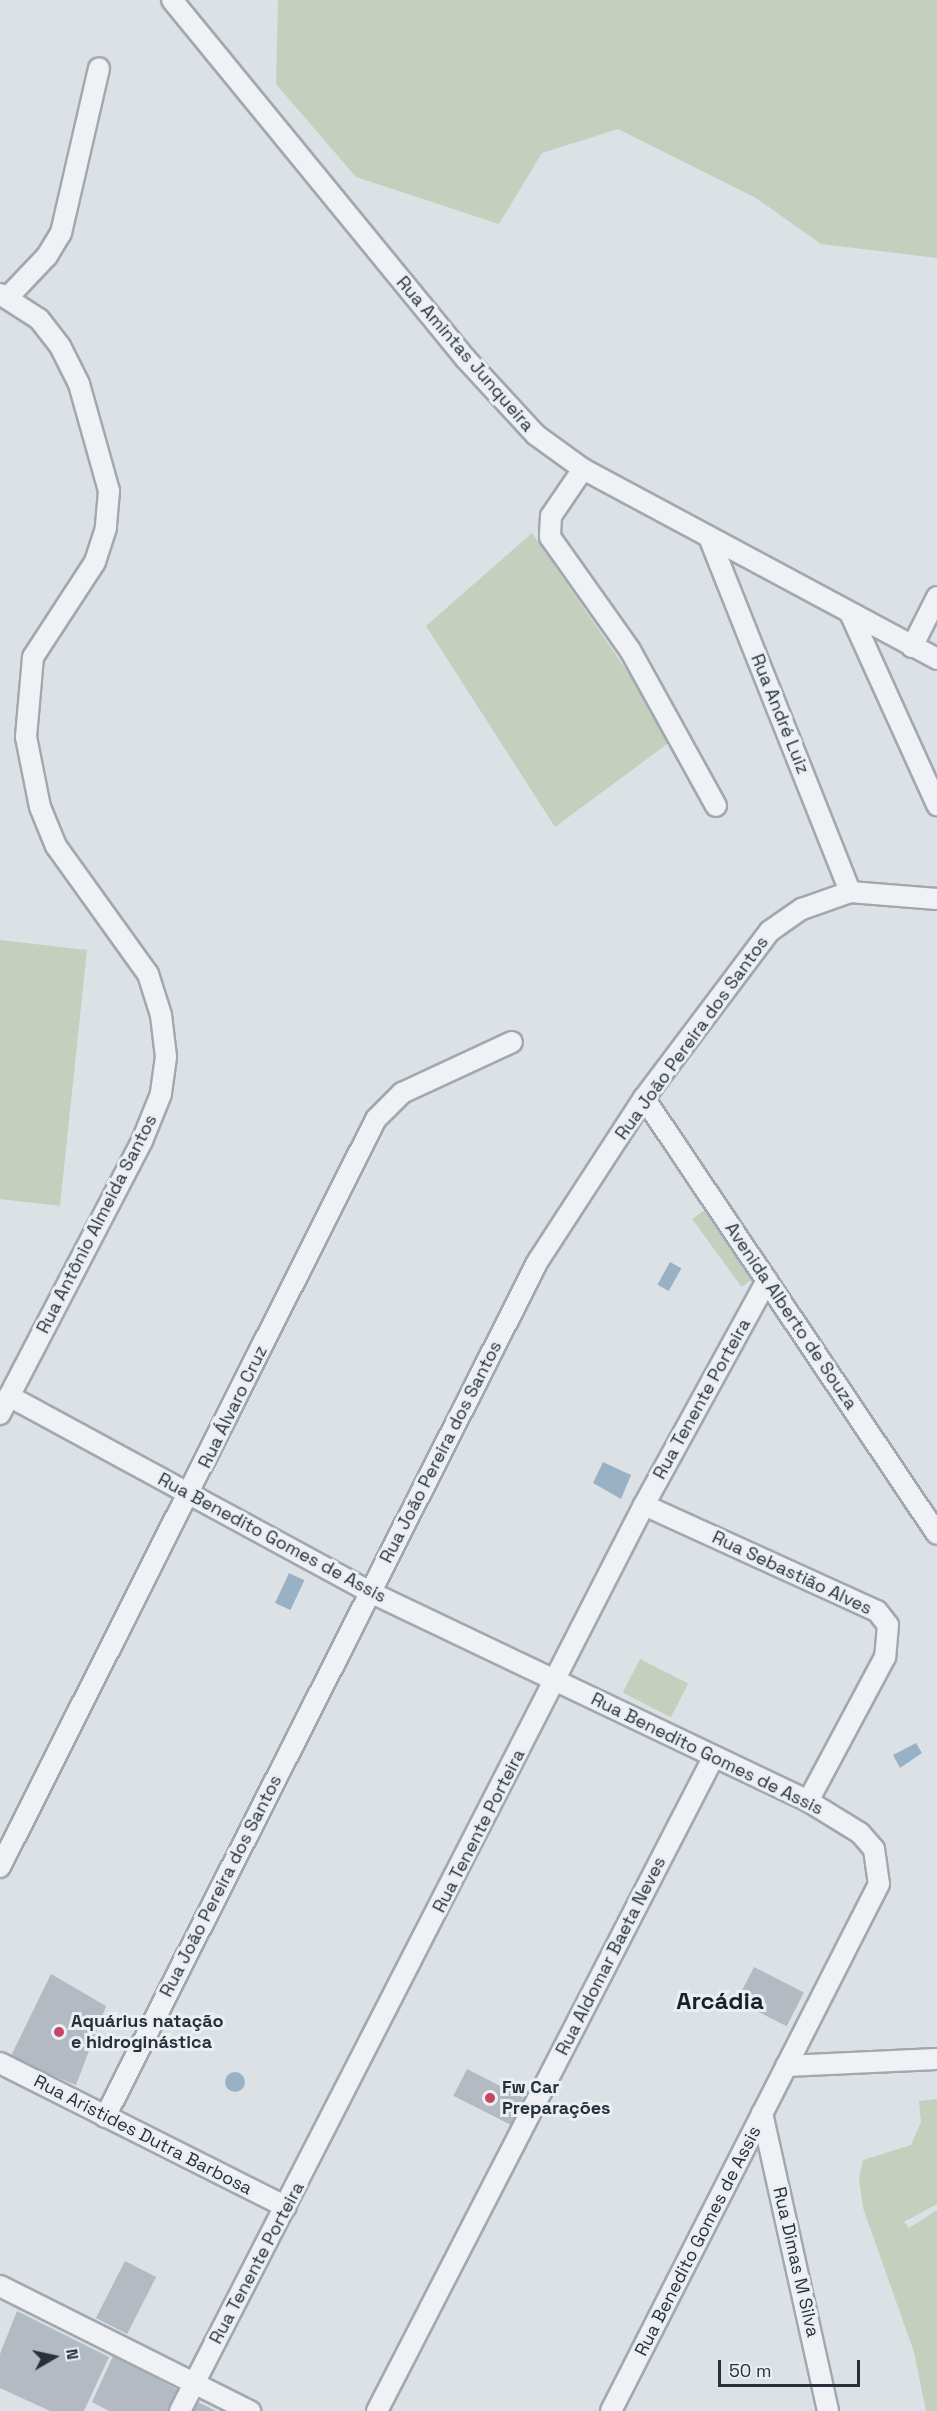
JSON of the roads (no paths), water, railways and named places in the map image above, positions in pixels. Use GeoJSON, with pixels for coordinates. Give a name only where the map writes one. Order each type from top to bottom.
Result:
{"type":"FeatureCollection","features":[{"type":"Feature","properties":{"kind":"street","name":"Rua Amintas Junqueira"},"geometry":{"type":"LineString","coordinates":[[172,0],[472,366],[536,435],[583,469],[851,615],[937,658]]}},
{"type":"Feature","properties":{"kind":"street"},"geometry":{"type":"LineString","coordinates":[[4,295],[61,233],[99,68]]}},
{"type":"Feature","properties":{"kind":"street","name":"Rua Antônio Almeida Santos"},"geometry":{"type":"LineString","coordinates":[[0,1414],[142,1141],[161,1094],[166,1057],[161,1015],[148,974],[56,846],[30,761],[27,696],[33,657],[95,562],[109,490],[79,384],[60,346],[39,319],[4,295]]}},
{"type":"Feature","properties":{"kind":"street"},"geometry":{"type":"LineString","coordinates":[[583,469],[551,516],[550,537],[630,650],[716,806]]}},
{"type":"Feature","properties":{"kind":"street","name":"Rua André Luiz"},"geometry":{"type":"LineString","coordinates":[[709,537],[850,892]]}},
{"type":"Feature","properties":{"kind":"street"},"geometry":{"type":"LineString","coordinates":[[912,647],[937,597]]}},
{"type":"Feature","properties":{"kind":"street"},"geometry":{"type":"LineString","coordinates":[[851,615],[937,805]]}},
{"type":"Feature","properties":{"kind":"street"},"geometry":{"type":"LineString","coordinates":[[850,892],[937,899]]}},
{"type":"Feature","properties":{"kind":"street","name":"Rua João Pereira dos Santos"},"geometry":{"type":"LineString","coordinates":[[105,2117],[538,1261],[644,1098],[770,931],[802,909],[850,892]]}},
{"type":"Feature","properties":{"kind":"street","name":"Rua Álvaro Cruz"},"geometry":{"type":"LineString","coordinates":[[0,1867],[190,1494],[376,1119],[402,1093],[512,1042]]}},
{"type":"Feature","properties":{"kind":"street","name":"Avenida Alberto de Souza"},"geometry":{"type":"LineString","coordinates":[[644,1098],[937,1534]]}},
{"type":"Feature","properties":{"kind":"street","name":"Rua Tenente Porteira"},"geometry":{"type":"LineString","coordinates":[[180,2411],[557,1680],[644,1505],[767,1280]]}},
{"type":"Feature","properties":{"kind":"street","name":"Rua Benedito Gomes de Assis"},"geometry":{"type":"LineString","coordinates":[[9,1396],[370,1592],[557,1680],[713,1758],[808,1801],[860,1833],[874,1849],[879,1884],[611,2411]]}},
{"type":"Feature","properties":{"kind":"street","name":"Rua Sebastião Alves"},"geometry":{"type":"LineString","coordinates":[[644,1505],[877,1611],[888,1625],[885,1657],[808,1801]]}},
{"type":"Feature","properties":{"kind":"street","name":"Rua Aldomar Baeta Neves"},"geometry":{"type":"LineString","coordinates":[[377,2411],[713,1758]]}},
{"type":"Feature","properties":{"kind":"street"},"geometry":{"type":"LineString","coordinates":[[786,2066],[937,2059]]}},
{"type":"Feature","properties":{"kind":"street","name":"Rua Aristides Dutra Barbosa"},"geometry":{"type":"LineString","coordinates":[[0,2063],[286,2207]]}},
{"type":"Feature","properties":{"kind":"street","name":"Rua Dimas M Silva"},"geometry":{"type":"LineString","coordinates":[[762,2113],[828,2411]]}},
{"type":"Feature","properties":{"kind":"street"},"geometry":{"type":"LineString","coordinates":[[0,2286],[249,2411]]}},
{"type":"Feature","properties":{"kind":"water"},"geometry":{"type":"Polygon","coordinates":[[[670,1262],[681,1268],[669,1291],[657,1285],[670,1262]]]}},
{"type":"Feature","properties":{"kind":"water"},"geometry":{"type":"Polygon","coordinates":[[[603,1462],[631,1475],[621,1499],[593,1483],[603,1462]]]}},
{"type":"Feature","properties":{"kind":"water"},"geometry":{"type":"Polygon","coordinates":[[[289,1573],[304,1580],[290,1610],[275,1603],[289,1573]]]}},
{"type":"Feature","properties":{"kind":"water"},"geometry":{"type":"Polygon","coordinates":[[[916,1743],[922,1753],[900,1768],[893,1755],[916,1743]]]}},
{"type":"Feature","properties":{"kind":"water"},"geometry":{"type":"Polygon","coordinates":[[[235,2072],[242,2075],[245,2082],[242,2089],[235,2092],[228,2089],[225,2082],[228,2075],[235,2072]]]}},
{"type":"Feature","properties":{"kind":"place","name":"Aquárius natação e hidroginástica"},"geometry":{"type":"Point","coordinates":[59,2032]}},
{"type":"Feature","properties":{"kind":"place","name":"Fw Car Preparações"},"geometry":{"type":"Point","coordinates":[490,2098]}},
{"type":"Feature","properties":{"kind":"district","name":"Arcádia"},"geometry":{"type":"Point","coordinates":[720,2001]}}]}
